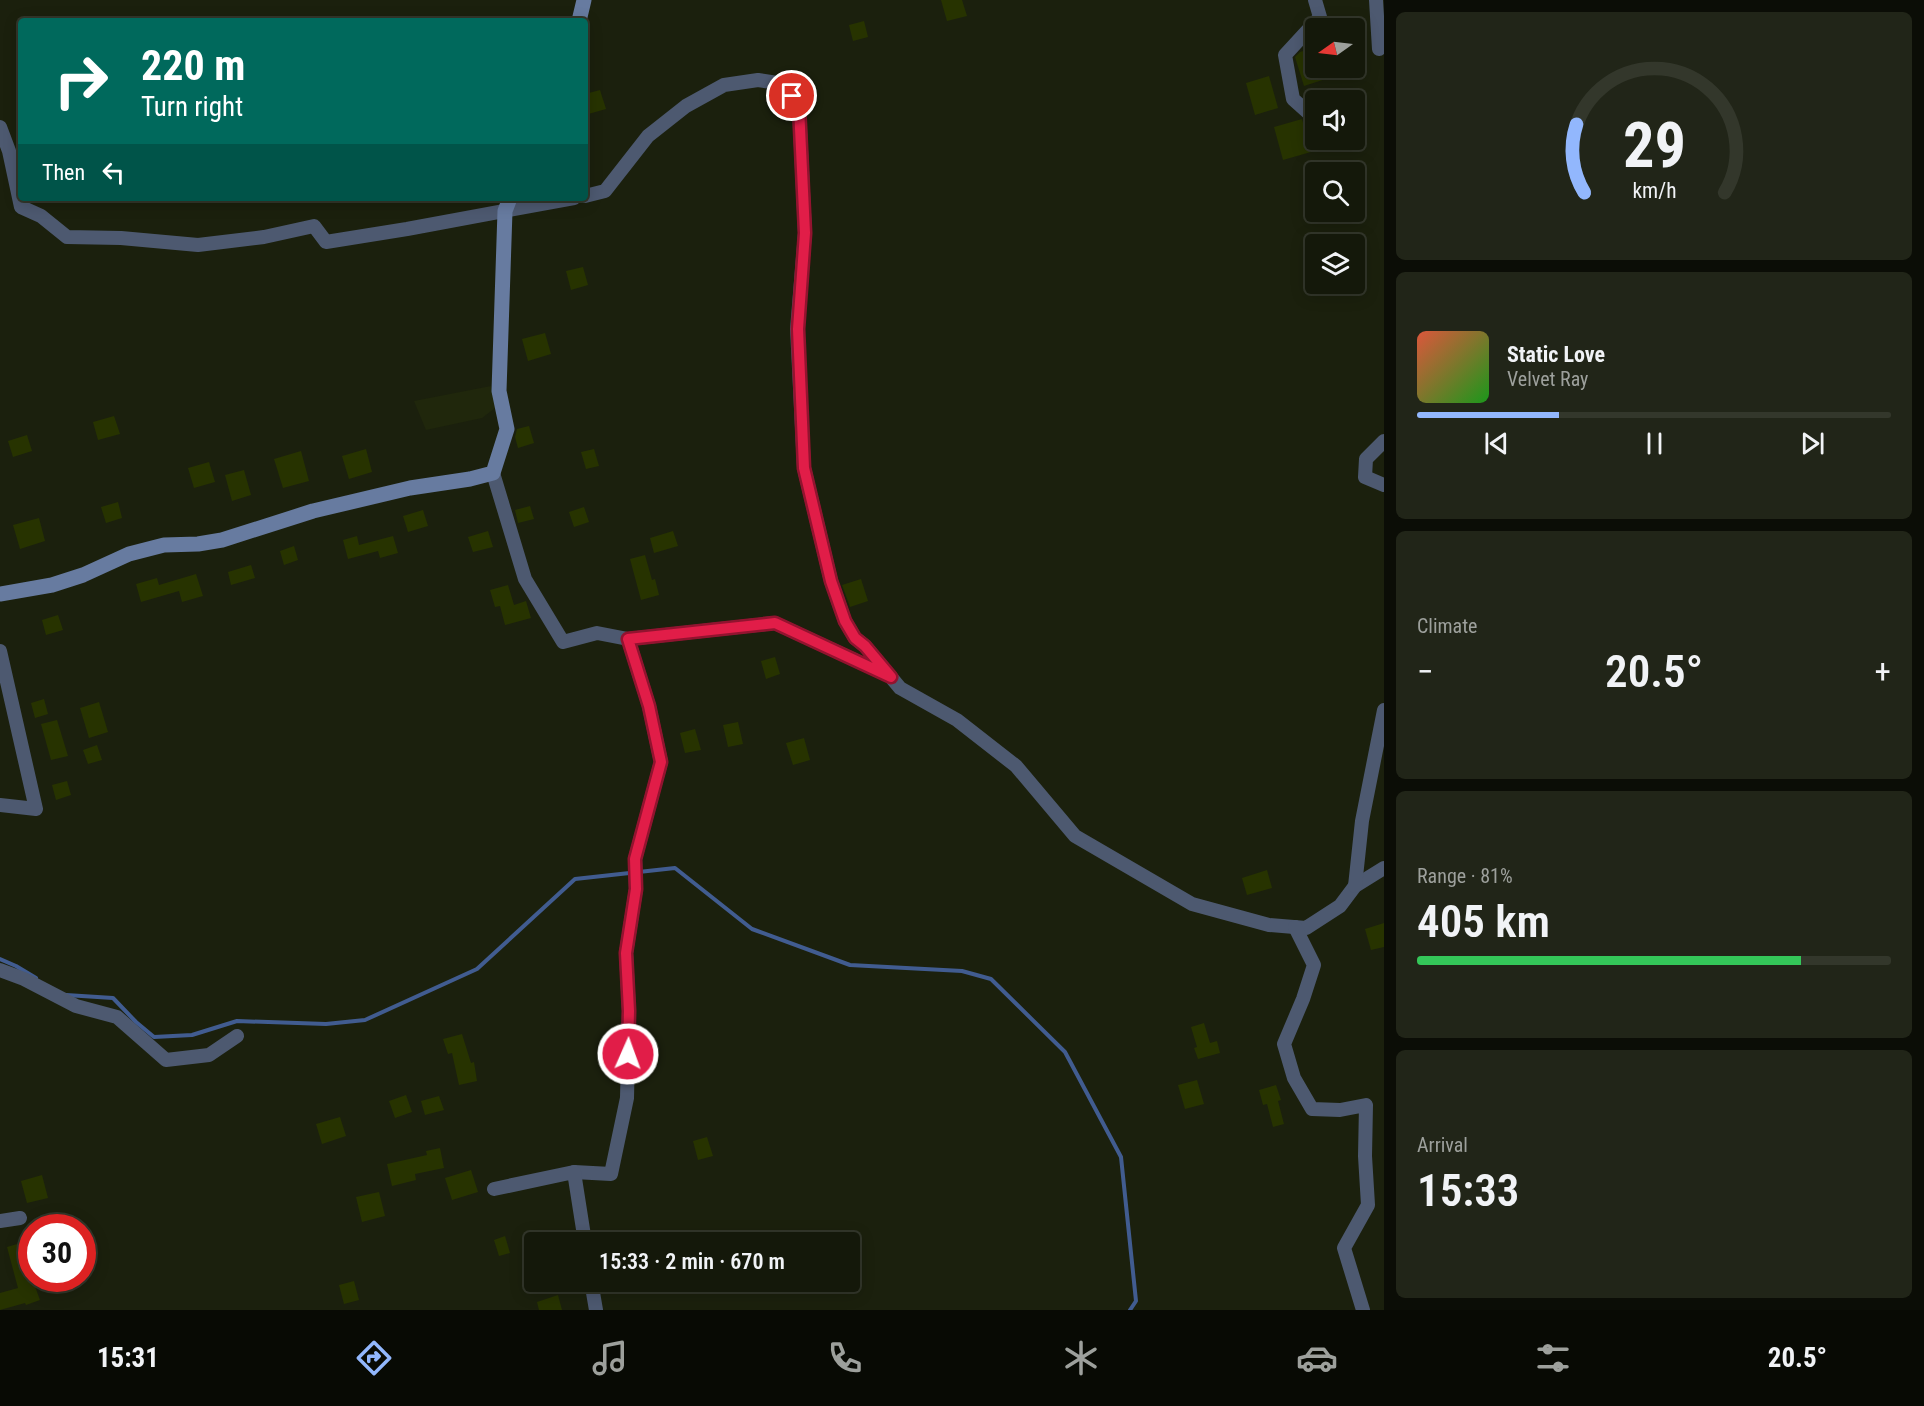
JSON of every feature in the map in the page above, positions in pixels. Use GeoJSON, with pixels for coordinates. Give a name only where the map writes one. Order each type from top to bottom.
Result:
{"type":"FeatureCollection","features":[{"type":"Feature","properties":{"kind":"street"},"geometry":{"type":"LineString","coordinates":[[580,18],[584,0]]}},
{"type":"Feature","properties":{"kind":"street"},"geometry":{"type":"LineString","coordinates":[[1305,110],[1293,99],[1285,55],[1320,17],[1315,0]]}},
{"type":"Feature","properties":{"kind":"street"},"geometry":{"type":"LineString","coordinates":[[1376,0],[1379,48]]}},
{"type":"Feature","properties":{"kind":"street"},"geometry":{"type":"LineString","coordinates":[[588,195],[605,191],[648,136],[686,106],[724,85],[758,80],[784,84],[799,107],[805,233],[798,329],[804,468],[831,581],[845,621],[855,638],[865,646],[900,688],[957,720],[1016,766],[1075,836],[1192,904],[1269,925],[1306,928],[1340,906],[1355,886],[1384,868]]}},
{"type":"Feature","properties":{"kind":"street"},"geometry":{"type":"LineString","coordinates":[[0,127],[9,151],[18,193]]}},
{"type":"Feature","properties":{"kind":"street"},"geometry":{"type":"LineString","coordinates":[[20,201],[21,207],[41,216],[67,237],[121,238],[198,245],[264,237],[314,226],[326,242],[508,205],[546,201]]}},
{"type":"Feature","properties":{"kind":"street"},"geometry":{"type":"LineString","coordinates":[[508,205],[499,391],[507,429],[493,473],[525,579],[563,642],[597,633],[628,639],[775,623],[891,677]]}},
{"type":"Feature","properties":{"kind":"street"},"geometry":{"type":"LineString","coordinates":[[1384,441],[1366,459],[1365,477],[1384,485]]}},
{"type":"Feature","properties":{"kind":"street"},"geometry":{"type":"LineString","coordinates":[[0,594],[52,585],[129,554],[164,545],[198,544],[222,540],[313,512],[410,488],[470,479],[493,473]]}},
{"type":"Feature","properties":{"kind":"street"},"geometry":{"type":"LineString","coordinates":[[494,1189],[574,1172],[611,1174],[627,1098],[629,1011],[626,953],[636,889],[635,859],[661,762],[649,706],[628,639]]}},
{"type":"Feature","properties":{"kind":"street"},"geometry":{"type":"LineString","coordinates":[[0,651],[36,808],[0,805]]}},
{"type":"Feature","properties":{"kind":"street"},"geometry":{"type":"LineString","coordinates":[[1355,886],[1362,821],[1384,710]]}},
{"type":"Feature","properties":{"kind":"street"},"geometry":{"type":"LineString","coordinates":[[1295,927],[1314,965],[1284,1044],[1294,1078],[1312,1109],[1340,1110],[1366,1105],[1365,1156],[1368,1205],[1344,1248],[1363,1310]]}},
{"type":"Feature","properties":{"kind":"street"},"geometry":{"type":"LineString","coordinates":[[0,970],[24,979],[76,1006],[117,1017],[166,1060],[209,1055],[237,1036]]}},
{"type":"Feature","properties":{"kind":"street"},"geometry":{"type":"LineString","coordinates":[[574,1172],[583,1232]]}},
{"type":"Feature","properties":{"kind":"street"},"geometry":{"type":"LineString","coordinates":[[0,1221],[18,1218]]}},
{"type":"Feature","properties":{"kind":"street"},"geometry":{"type":"LineString","coordinates":[[593,1292],[596,1310]]}},
{"type":"Feature","properties":{"kind":"shaded area"},"geometry":{"type":"Polygon","coordinates":[[[491,386],[495,408],[482,418],[426,430],[414,401],[491,386]]]}},
{"type":"Feature","properties":{"kind":"building"},"geometry":{"type":"Polygon","coordinates":[[[941,0],[962,0],[967,16],[947,21],[941,0]]]}},
{"type":"Feature","properties":{"kind":"building"},"geometry":{"type":"Polygon","coordinates":[[[864,21],[868,37],[853,41],[849,25],[864,21]]]}},
{"type":"Feature","properties":{"kind":"building"},"geometry":{"type":"Polygon","coordinates":[[[1305,50],[1305,78],[1329,78],[1304,86],[1295,57],[1305,50]]]}},
{"type":"Feature","properties":{"kind":"building"},"geometry":{"type":"Polygon","coordinates":[[[1269,76],[1278,108],[1255,115],[1246,83],[1269,76]]]}},
{"type":"Feature","properties":{"kind":"building"},"geometry":{"type":"Polygon","coordinates":[[[600,90],[606,109],[588,114],[588,93],[600,90]]]}},
{"type":"Feature","properties":{"kind":"building"},"geometry":{"type":"Polygon","coordinates":[[[1302,119],[1305,130],[1305,150],[1311,152],[1283,160],[1274,127],[1302,119]]]}},
{"type":"Feature","properties":{"kind":"building"},"geometry":{"type":"Polygon","coordinates":[[[583,267],[588,285],[571,290],[566,271],[583,267]]]}},
{"type":"Feature","properties":{"kind":"building"},"geometry":{"type":"Polygon","coordinates":[[[545,333],[551,354],[528,361],[522,339],[545,333]]]}},
{"type":"Feature","properties":{"kind":"building"},"geometry":{"type":"Polygon","coordinates":[[[114,416],[120,434],[98,440],[93,422],[114,416]]]}},
{"type":"Feature","properties":{"kind":"building"},"geometry":{"type":"Polygon","coordinates":[[[529,426],[534,443],[518,448],[515,437],[517,429],[529,426]]]}},
{"type":"Feature","properties":{"kind":"building"},"geometry":{"type":"Polygon","coordinates":[[[27,435],[32,451],[13,457],[8,441],[27,435]]]}},
{"type":"Feature","properties":{"kind":"building"},"geometry":{"type":"Polygon","coordinates":[[[366,449],[372,472],[349,479],[342,456],[366,449]]]}},
{"type":"Feature","properties":{"kind":"building"},"geometry":{"type":"Polygon","coordinates":[[[594,449],[599,466],[586,469],[581,452],[594,449]]]}},
{"type":"Feature","properties":{"kind":"building"},"geometry":{"type":"Polygon","coordinates":[[[301,451],[309,481],[283,488],[274,459],[301,451]]]}},
{"type":"Feature","properties":{"kind":"building"},"geometry":{"type":"Polygon","coordinates":[[[209,462],[215,482],[194,488],[188,468],[209,462]]]}},
{"type":"Feature","properties":{"kind":"building"},"geometry":{"type":"Polygon","coordinates":[[[244,470],[251,495],[232,501],[225,475],[244,470]]]}},
{"type":"Feature","properties":{"kind":"building"},"geometry":{"type":"Polygon","coordinates":[[[118,502],[122,518],[106,523],[101,507],[118,502]]]}},
{"type":"Feature","properties":{"kind":"building"},"geometry":{"type":"Polygon","coordinates":[[[530,506],[534,519],[518,523],[515,510],[530,506]]]}},
{"type":"Feature","properties":{"kind":"building"},"geometry":{"type":"Polygon","coordinates":[[[584,507],[589,522],[574,527],[569,512],[584,507]]]}},
{"type":"Feature","properties":{"kind":"building"},"geometry":{"type":"Polygon","coordinates":[[[423,510],[428,526],[408,532],[403,516],[423,510]]]}},
{"type":"Feature","properties":{"kind":"building"},"geometry":{"type":"Polygon","coordinates":[[[39,518],[45,541],[20,549],[13,525],[39,518]]]}},
{"type":"Feature","properties":{"kind":"building"},"geometry":{"type":"Polygon","coordinates":[[[488,531],[493,547],[473,552],[468,537],[488,531]]]}},
{"type":"Feature","properties":{"kind":"building"},"geometry":{"type":"Polygon","coordinates":[[[673,531],[678,546],[654,553],[650,538],[673,531]]]}},
{"type":"Feature","properties":{"kind":"building"},"geometry":{"type":"Polygon","coordinates":[[[357,536],[359,545],[393,536],[398,553],[380,558],[378,551],[348,559],[343,540],[357,536]]]}},
{"type":"Feature","properties":{"kind":"building"},"geometry":{"type":"Polygon","coordinates":[[[294,546],[298,560],[284,565],[280,551],[294,546]]]}},
{"type":"Feature","properties":{"kind":"building"},"geometry":{"type":"Polygon","coordinates":[[[645,555],[659,595],[641,600],[630,559],[645,555]]]}},
{"type":"Feature","properties":{"kind":"building"},"geometry":{"type":"Polygon","coordinates":[[[251,565],[255,578],[231,585],[228,572],[251,565]]]}},
{"type":"Feature","properties":{"kind":"building"},"geometry":{"type":"Polygon","coordinates":[[[196,574],[203,596],[182,602],[179,591],[141,602],[136,584],[157,578],[159,585],[196,574]]]}},
{"type":"Feature","properties":{"kind":"building"},"geometry":{"type":"Polygon","coordinates":[[[861,579],[868,601],[850,607],[842,585],[861,579]]]}},
{"type":"Feature","properties":{"kind":"building"},"geometry":{"type":"Polygon","coordinates":[[[508,585],[514,605],[526,601],[531,618],[505,625],[500,606],[495,607],[490,590],[508,585]]]}},
{"type":"Feature","properties":{"kind":"building"},"geometry":{"type":"Polygon","coordinates":[[[58,615],[63,630],[46,635],[42,620],[58,615]]]}},
{"type":"Feature","properties":{"kind":"building"},"geometry":{"type":"Polygon","coordinates":[[[775,657],[780,674],[766,679],[761,661],[775,657]]]}},
{"type":"Feature","properties":{"kind":"building"},"geometry":{"type":"Polygon","coordinates":[[[44,699],[48,714],[35,718],[31,703],[44,699]]]}},
{"type":"Feature","properties":{"kind":"building"},"geometry":{"type":"Polygon","coordinates":[[[99,702],[108,732],[89,738],[80,708],[99,702]]]}},
{"type":"Feature","properties":{"kind":"building"},"geometry":{"type":"Polygon","coordinates":[[[57,720],[68,756],[51,760],[41,724],[57,720]]]}},
{"type":"Feature","properties":{"kind":"building"},"geometry":{"type":"Polygon","coordinates":[[[738,722],[743,744],[728,747],[723,725],[738,722]]]}},
{"type":"Feature","properties":{"kind":"building"},"geometry":{"type":"Polygon","coordinates":[[[695,729],[701,750],[685,753],[680,733],[695,729]]]}},
{"type":"Feature","properties":{"kind":"building"},"geometry":{"type":"Polygon","coordinates":[[[804,738],[810,760],[793,765],[786,743],[804,738]]]}},
{"type":"Feature","properties":{"kind":"building"},"geometry":{"type":"Polygon","coordinates":[[[97,745],[102,760],[88,764],[83,750],[97,745]]]}},
{"type":"Feature","properties":{"kind":"building"},"geometry":{"type":"Polygon","coordinates":[[[67,781],[71,795],[56,800],[52,785],[67,781]]]}},
{"type":"Feature","properties":{"kind":"building"},"geometry":{"type":"Polygon","coordinates":[[[1267,870],[1272,888],[1247,895],[1242,878],[1267,870]]]}},
{"type":"Feature","properties":{"kind":"building"},"geometry":{"type":"Polygon","coordinates":[[[1384,923],[1384,947],[1371,950],[1365,929],[1384,923]]]}},
{"type":"Feature","properties":{"kind":"building"},"geometry":{"type":"Polygon","coordinates":[[[1204,1023],[1210,1043],[1217,1041],[1220,1053],[1198,1059],[1191,1027],[1204,1023]]]}},
{"type":"Feature","properties":{"kind":"building"},"geometry":{"type":"Polygon","coordinates":[[[462,1034],[471,1063],[474,1062],[477,1081],[459,1085],[452,1053],[448,1054],[443,1039],[462,1034]]]}},
{"type":"Feature","properties":{"kind":"building"},"geometry":{"type":"Polygon","coordinates":[[[1197,1080],[1204,1104],[1185,1109],[1178,1085],[1197,1080]]]}},
{"type":"Feature","properties":{"kind":"building"},"geometry":{"type":"Polygon","coordinates":[[[1276,1085],[1281,1100],[1278,1101],[1284,1124],[1273,1127],[1267,1104],[1263,1105],[1259,1090],[1276,1085]]]}},
{"type":"Feature","properties":{"kind":"building"},"geometry":{"type":"Polygon","coordinates":[[[406,1095],[412,1112],[395,1118],[389,1101],[406,1095]]]}},
{"type":"Feature","properties":{"kind":"building"},"geometry":{"type":"Polygon","coordinates":[[[439,1096],[444,1110],[425,1115],[421,1101],[439,1096]]]}},
{"type":"Feature","properties":{"kind":"building"},"geometry":{"type":"Polygon","coordinates":[[[340,1117],[346,1136],[322,1144],[316,1124],[340,1117]]]}},
{"type":"Feature","properties":{"kind":"building"},"geometry":{"type":"Polygon","coordinates":[[[707,1137],[713,1156],[698,1160],[693,1141],[707,1137]]]}},
{"type":"Feature","properties":{"kind":"building"},"geometry":{"type":"Polygon","coordinates":[[[440,1148],[444,1168],[415,1174],[416,1180],[392,1186],[387,1164],[427,1155],[426,1151],[440,1148]]]}},
{"type":"Feature","properties":{"kind":"building"},"geometry":{"type":"Polygon","coordinates":[[[471,1170],[478,1192],[452,1200],[445,1178],[471,1170]]]}},
{"type":"Feature","properties":{"kind":"building"},"geometry":{"type":"Polygon","coordinates":[[[42,1175],[48,1198],[27,1203],[21,1181],[42,1175]]]}},
{"type":"Feature","properties":{"kind":"building"},"geometry":{"type":"Polygon","coordinates":[[[379,1192],[385,1216],[362,1222],[356,1197],[379,1192]]]}},
{"type":"Feature","properties":{"kind":"building"},"geometry":{"type":"Polygon","coordinates":[[[505,1236],[510,1253],[499,1256],[494,1240],[505,1236]]]}},
{"type":"Feature","properties":{"kind":"building"},"geometry":{"type":"Polygon","coordinates":[[[18,1244],[18,1288],[7,1247],[18,1244]]]}},
{"type":"Feature","properties":{"kind":"building"},"geometry":{"type":"Polygon","coordinates":[[[354,1281],[359,1300],[344,1304],[339,1285],[354,1281]]]}},
{"type":"Feature","properties":{"kind":"building"},"geometry":{"type":"Polygon","coordinates":[[[18,1288],[18,1292],[37,1292],[40,1300],[0,1310],[0,1293],[18,1288]]]}},
{"type":"Feature","properties":{"kind":"building"},"geometry":{"type":"Polygon","coordinates":[[[558,1295],[562,1310],[539,1310],[537,1302],[558,1295]]]}},
{"type":"Feature","properties":{"kind":"waterway"},"geometry":{"type":"LineString","coordinates":[[66,995],[113,998],[154,1037],[192,1035],[237,1021],[326,1024],[365,1020],[477,969],[575,879],[675,868],[752,929],[850,965],[962,971],[991,979],[1065,1052],[1121,1157],[1136,1301],[1130,1310]]}},
{"type":"Feature","properties":{"kind":"waterway"},"geometry":{"type":"LineString","coordinates":[[0,959],[36,978]]}},
{"type":"Feature","properties":{"kind":"route"},"geometry":{"type":"LineString","coordinates":[[628,1054],[629,1011],[626,953],[636,889],[635,859],[661,762],[649,706],[628,639],[775,623],[891,677],[865,646],[855,638],[845,621],[831,581],[804,468],[798,329],[805,233],[799,107],[792,96]]}}]}
